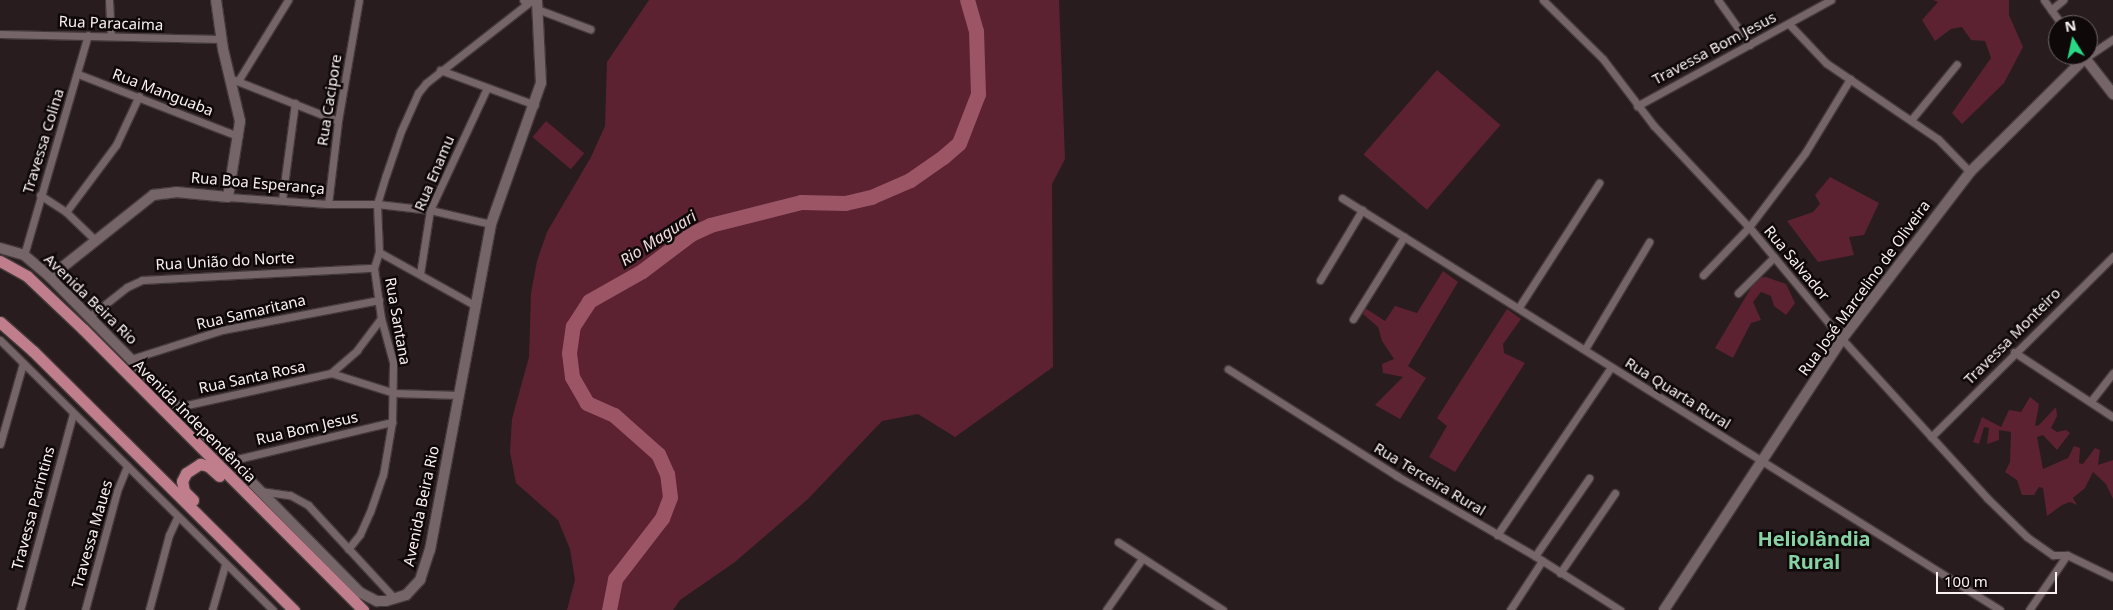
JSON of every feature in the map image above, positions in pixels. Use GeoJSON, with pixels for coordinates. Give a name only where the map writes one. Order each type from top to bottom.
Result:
{"type":"FeatureCollection","features":[{"type":"Feature","properties":{"kind":"main road","name":"Avenida Independência"},"geometry":{"type":"LineString","coordinates":[[0,261],[26,276],[83,329],[294,543],[325,567],[363,610]]}},
{"type":"Feature","properties":{"kind":"main road"},"geometry":{"type":"LineString","coordinates":[[0,322],[33,351],[262,578],[288,608]]}},
{"type":"Feature","properties":{"kind":"main road"},"geometry":{"type":"LineString","coordinates":[[262,578],[254,562],[184,491],[182,481],[186,473],[200,464],[208,466],[280,536],[294,543]]}},
{"type":"Feature","properties":{"kind":"street"},"geometry":{"type":"LineString","coordinates":[[109,0],[111,36]]}},
{"type":"Feature","properties":{"kind":"street"},"geometry":{"type":"LineString","coordinates":[[216,0],[221,39],[235,80],[239,111],[238,136],[228,197]]}},
{"type":"Feature","properties":{"kind":"street"},"geometry":{"type":"LineString","coordinates":[[235,80],[288,0]]}},
{"type":"Feature","properties":{"kind":"street","name":"Rua Cacipore"},"geometry":{"type":"LineString","coordinates":[[328,204],[338,121],[360,0]]}},
{"type":"Feature","properties":{"kind":"street","name":"Rua Salvador"},"geometry":{"type":"LineString","coordinates":[[1543,0],[1603,59],[1637,106],[1749,227],[1842,339],[1931,438],[2027,537],[2053,555],[2067,555],[2113,577]]}},
{"type":"Feature","properties":{"kind":"street"},"geometry":{"type":"LineString","coordinates":[[1718,0],[1750,45]]}},
{"type":"Feature","properties":{"kind":"street","name":"Travessa Bom Jesus"},"geometry":{"type":"LineString","coordinates":[[1637,106],[1831,0]]}},
{"type":"Feature","properties":{"kind":"street"},"geometry":{"type":"LineString","coordinates":[[2044,0],[2055,15]]}},
{"type":"Feature","properties":{"kind":"street"},"geometry":{"type":"LineString","coordinates":[[2051,10],[2063,0]]}},
{"type":"Feature","properties":{"kind":"street"},"geometry":{"type":"LineString","coordinates":[[533,2],[590,29]]}},
{"type":"Feature","properties":{"kind":"street","name":"Rua Santana"},"geometry":{"type":"LineString","coordinates":[[348,549],[360,534],[383,475],[392,422],[394,393],[390,343],[382,318],[374,268],[379,252],[377,204],[401,131],[418,93],[440,70],[533,2]]}},
{"type":"Feature","properties":{"kind":"street","name":"Avenida Beira Rio"},"geometry":{"type":"LineString","coordinates":[[0,248],[24,255],[50,277],[257,490],[325,567],[369,598],[395,599],[415,587],[425,570],[491,224],[541,83],[533,2]]}},
{"type":"Feature","properties":{"kind":"street"},"geometry":{"type":"LineString","coordinates":[[1790,24],[1826,62],[1938,139],[1970,172]]}},
{"type":"Feature","properties":{"kind":"street","name":"Rua Paracaima"},"geometry":{"type":"LineString","coordinates":[[0,34],[221,39]]}},
{"type":"Feature","properties":{"kind":"street","name":"Travessa Colina"},"geometry":{"type":"LineString","coordinates":[[24,255],[88,35]]}},
{"type":"Feature","properties":{"kind":"street"},"geometry":{"type":"LineString","coordinates":[[2098,47],[2113,38]]}},
{"type":"Feature","properties":{"kind":"street"},"geometry":{"type":"LineString","coordinates":[[1911,120],[1957,64]]}},
{"type":"Feature","properties":{"kind":"street","name":"Rua José Marcelino de Oliveira"},"geometry":{"type":"LineString","coordinates":[[1664,610],[1842,339],[1970,172],[2075,65]]}},
{"type":"Feature","properties":{"kind":"street"},"geometry":{"type":"LineString","coordinates":[[2091,65],[2113,94]]}},
{"type":"Feature","properties":{"kind":"street"},"geometry":{"type":"LineString","coordinates":[[440,70],[534,106]]}},
{"type":"Feature","properties":{"kind":"street","name":"Rua Manguaba"},"geometry":{"type":"LineString","coordinates":[[78,74],[139,96],[238,136]]}},
{"type":"Feature","properties":{"kind":"street"},"geometry":{"type":"LineString","coordinates":[[1703,275],[1749,227],[1805,153],[1850,79]]}},
{"type":"Feature","properties":{"kind":"street"},"geometry":{"type":"LineString","coordinates":[[235,80],[338,121]]}},
{"type":"Feature","properties":{"kind":"street","name":"Rua Enamu"},"geometry":{"type":"LineString","coordinates":[[420,274],[430,210],[487,88]]}},
{"type":"Feature","properties":{"kind":"street"},"geometry":{"type":"LineString","coordinates":[[66,212],[116,145],[139,96]]}},
{"type":"Feature","properties":{"kind":"street"},"geometry":{"type":"LineString","coordinates":[[282,200],[295,103]]}},
{"type":"Feature","properties":{"kind":"street"},"geometry":{"type":"LineString","coordinates":[[1519,307],[1599,183]]}},
{"type":"Feature","properties":{"kind":"street","name":"Rua Boa Esperança"},"geometry":{"type":"LineString","coordinates":[[50,277],[94,239],[152,195],[176,192],[328,204],[377,204],[430,210],[491,224]]}},
{"type":"Feature","properties":{"kind":"street"},"geometry":{"type":"LineString","coordinates":[[40,195],[66,212],[94,239]]}},
{"type":"Feature","properties":{"kind":"street","name":"Rua Quarta Rural"},"geometry":{"type":"LineString","coordinates":[[1342,198],[1488,291],[1519,307],[1761,462],[2000,610]]}},
{"type":"Feature","properties":{"kind":"street"},"geometry":{"type":"LineString","coordinates":[[1320,280],[1362,210]]}},
{"type":"Feature","properties":{"kind":"street"},"geometry":{"type":"LineString","coordinates":[[1353,319],[1404,237]]}},
{"type":"Feature","properties":{"kind":"street"},"geometry":{"type":"LineString","coordinates":[[1585,349],[1649,242]]}},
{"type":"Feature","properties":{"kind":"street"},"geometry":{"type":"LineString","coordinates":[[379,252],[476,306]]}},
{"type":"Feature","properties":{"kind":"street","name":"Travessa Monteiro"},"geometry":{"type":"LineString","coordinates":[[1931,438],[2014,352],[2113,256]]}},
{"type":"Feature","properties":{"kind":"street"},"geometry":{"type":"LineString","coordinates":[[1738,293],[1774,257]]}},
{"type":"Feature","properties":{"kind":"street","name":"Rua União do Norte"},"geometry":{"type":"LineString","coordinates":[[89,317],[126,286],[142,280],[374,268]]}},
{"type":"Feature","properties":{"kind":"street","name":"Rua Samaritana"},"geometry":{"type":"LineString","coordinates":[[131,359],[222,330],[379,300]]}},
{"type":"Feature","properties":{"kind":"street","name":"Rua Santa Rosa"},"geometry":{"type":"LineString","coordinates":[[178,408],[331,373],[344,365],[382,318]]}},
{"type":"Feature","properties":{"kind":"street"},"geometry":{"type":"LineString","coordinates":[[0,340],[224,565],[273,610]]}},
{"type":"Feature","properties":{"kind":"street"},"geometry":{"type":"LineString","coordinates":[[2014,352],[2113,416]]}},
{"type":"Feature","properties":{"kind":"street"},"geometry":{"type":"LineString","coordinates":[[0,444],[23,363]]}},
{"type":"Feature","properties":{"kind":"street"},"geometry":{"type":"LineString","coordinates":[[1497,535],[1611,367]]}},
{"type":"Feature","properties":{"kind":"street","name":"Rua Terceira Rural"},"geometry":{"type":"LineString","coordinates":[[1228,369],[1264,388],[1292,414],[1542,560],[1620,610]]}},
{"type":"Feature","properties":{"kind":"street"},"geometry":{"type":"LineString","coordinates":[[331,373],[394,393],[459,395]]}},
{"type":"Feature","properties":{"kind":"street"},"geometry":{"type":"LineString","coordinates":[[2091,401],[2113,373]]}},
{"type":"Feature","properties":{"kind":"street","name":"Travessa Parintins"},"geometry":{"type":"LineString","coordinates":[[20,610],[73,413]]}},
{"type":"Feature","properties":{"kind":"street","name":"Rua Bom Jesus"},"geometry":{"type":"LineString","coordinates":[[229,461],[392,422]]}},
{"type":"Feature","properties":{"kind":"street","name":"Travessa Maues"},"geometry":{"type":"LineString","coordinates":[[85,610],[120,480],[127,466]]}},
{"type":"Feature","properties":{"kind":"street"},"geometry":{"type":"LineString","coordinates":[[1535,556],[1589,478]]}},
{"type":"Feature","properties":{"kind":"street"},"geometry":{"type":"LineString","coordinates":[[257,490],[300,499],[395,599]]}},
{"type":"Feature","properties":{"kind":"street"},"geometry":{"type":"LineString","coordinates":[[1560,573],[1614,493]]}},
{"type":"Feature","properties":{"kind":"street"},"geometry":{"type":"LineString","coordinates":[[149,610],[170,530],[177,518]]}},
{"type":"Feature","properties":{"kind":"street"},"geometry":{"type":"LineString","coordinates":[[1118,542],[1223,610]]}},
{"type":"Feature","properties":{"kind":"street"},"geometry":{"type":"LineString","coordinates":[[2029,610],[2067,555]]}},
{"type":"Feature","properties":{"kind":"street"},"geometry":{"type":"LineString","coordinates":[[1106,610],[1142,556]]}},
{"type":"Feature","properties":{"kind":"street"},"geometry":{"type":"LineString","coordinates":[[1510,610],[1542,560]]}},
{"type":"Feature","properties":{"kind":"street"},"geometry":{"type":"LineString","coordinates":[[212,610],[224,565]]}},
{"type":"Feature","properties":{"kind":"shaded area"},"geometry":{"type":"Polygon","coordinates":[[[649,0],[1059,0],[1065,159],[1052,184],[1053,367],[955,437],[918,414],[882,421],[808,499],[735,562],[680,600],[673,610],[567,610],[575,580],[570,549],[558,520],[516,483],[510,452],[512,419],[529,357],[531,293],[537,261],[547,232],[591,157],[605,126],[607,62],[649,0]]]}},
{"type":"Feature","properties":{"kind":"shaded area"},"geometry":{"type":"Polygon","coordinates":[[[1933,0],[2009,0],[2009,15],[2023,47],[2004,83],[1962,124],[1952,113],[1991,58],[1985,41],[1971,40],[1962,27],[1951,29],[1935,41],[1922,20],[1938,2],[1933,0]]]}},
{"type":"Feature","properties":{"kind":"shaded area"},"geometry":{"type":"Polygon","coordinates":[[[1437,70],[1500,125],[1427,210],[1364,155],[1437,70]]]}},
{"type":"Feature","properties":{"kind":"shaded area"},"geometry":{"type":"Polygon","coordinates":[[[546,121],[584,153],[571,169],[533,137],[546,121]]]}},
{"type":"Feature","properties":{"kind":"shaded area"},"geometry":{"type":"Polygon","coordinates":[[[1830,177],[1879,203],[1864,235],[1849,237],[1854,255],[1818,262],[1787,221],[1813,212],[1820,204],[1815,195],[1830,177]]]}},
{"type":"Feature","properties":{"kind":"shaded area"},"geometry":{"type":"Polygon","coordinates":[[[1443,271],[1458,282],[1408,366],[1426,378],[1400,419],[1375,405],[1403,377],[1383,373],[1382,364],[1394,359],[1382,341],[1378,327],[1363,314],[1365,308],[1385,321],[1395,306],[1417,313],[1443,271]]]}},
{"type":"Feature","properties":{"kind":"shaded area"},"geometry":{"type":"Polygon","coordinates":[[[1766,277],[1786,284],[1795,303],[1786,315],[1774,306],[1771,296],[1761,292],[1753,302],[1761,320],[1751,323],[1733,358],[1715,348],[1757,278],[1766,277]]]}},
{"type":"Feature","properties":{"kind":"shaded area"},"geometry":{"type":"Polygon","coordinates":[[[1507,309],[1521,319],[1503,344],[1504,353],[1525,363],[1455,472],[1429,457],[1447,426],[1437,418],[1507,309]]]}},
{"type":"Feature","properties":{"kind":"shaded area"},"geometry":{"type":"Polygon","coordinates":[[[2030,397],[2039,404],[2035,426],[2039,425],[2056,407],[2057,416],[2051,428],[2057,432],[2066,430],[2070,433],[2057,450],[2043,435],[2037,437],[2043,469],[2068,458],[2074,446],[2080,448],[2079,463],[2083,464],[2095,448],[2100,450],[2098,465],[2113,460],[2113,499],[2106,484],[2093,472],[2085,488],[2073,498],[2077,505],[2070,502],[2062,505],[2047,516],[2043,488],[2039,487],[2034,495],[2022,495],[2017,480],[2005,472],[2010,462],[2011,432],[1999,430],[1999,440],[1987,444],[1989,428],[1984,427],[1979,444],[1973,442],[1982,417],[2001,427],[2009,410],[2021,412],[2030,397]]]}},
{"type":"Feature","properties":{"kind":"waterway","name":"Rio Maguari"},"geometry":{"type":"LineString","coordinates":[[609,610],[615,579],[662,518],[670,497],[667,474],[658,454],[614,415],[587,403],[572,377],[569,353],[573,326],[589,301],[642,271],[691,234],[710,225],[801,202],[845,203],[871,197],[910,180],[943,157],[959,143],[978,94],[976,31],[967,0]]}},
{"type":"Feature","properties":{"kind":"district","name":"Heliolândia Rural"},"geometry":{"type":"Point","coordinates":[1814,550]}}]}
